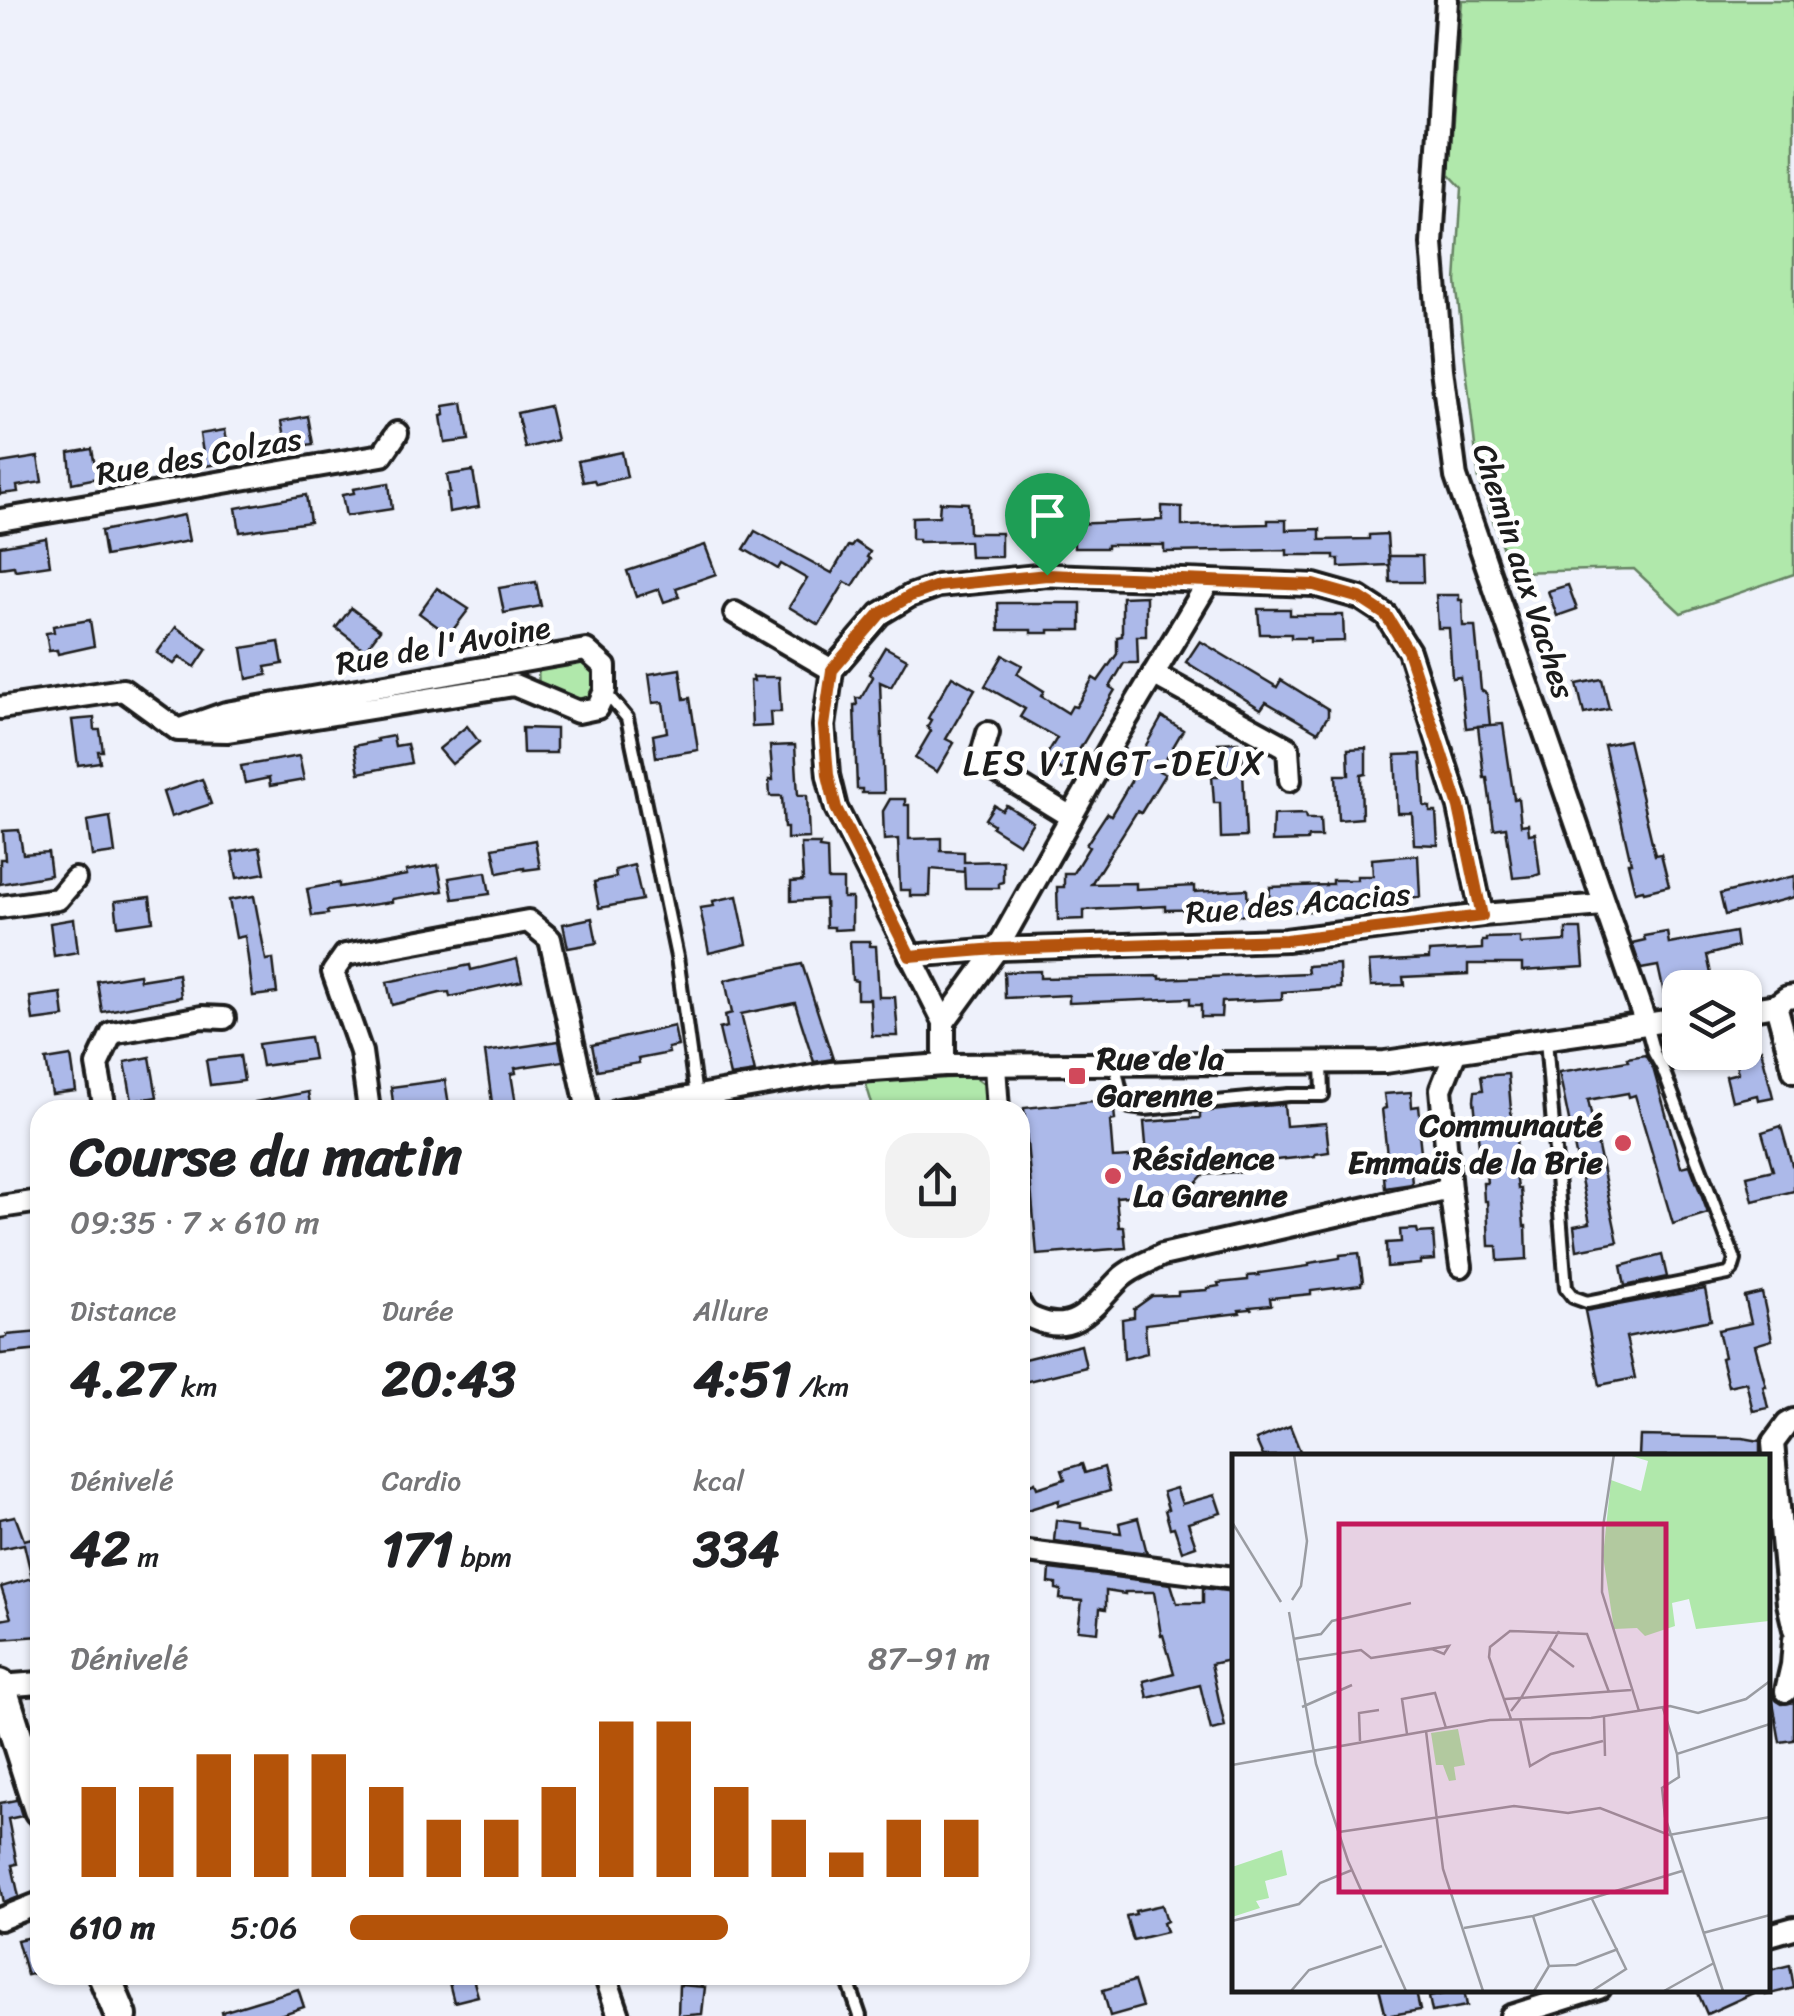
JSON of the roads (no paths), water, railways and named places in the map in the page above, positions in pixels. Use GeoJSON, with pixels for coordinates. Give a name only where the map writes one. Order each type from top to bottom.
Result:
{"type":"FeatureCollection","features":[{"type":"Feature","properties":{"kind":"street","name":"Chemin aux Vaches"},"geometry":{"type":"LineString","coordinates":[[1447,0],[1432,244],[1456,477],[1646,1024]]}},
{"type":"Feature","properties":{"kind":"street","name":"Rue des Colzas"},"geometry":{"type":"LineString","coordinates":[[0,520],[382,456],[397,433]]}},
{"type":"Feature","properties":{"kind":"street"},"geometry":{"type":"LineString","coordinates":[[944,1065],[944,1022],[836,808],[828,775],[824,726],[832,670],[880,614],[910,596],[938,586],[1047,575],[1314,585],[1360,598],[1386,615],[1408,651],[1459,807],[1482,916]]}},
{"type":"Feature","properties":{"kind":"street"},"geometry":{"type":"LineString","coordinates":[[944,1022],[996,949],[1209,581]]}},
{"type":"Feature","properties":{"kind":"street"},"geometry":{"type":"LineString","coordinates":[[735,613],[832,670]]}},
{"type":"Feature","properties":{"kind":"street","name":"Rue de l'Avoine"},"geometry":{"type":"LineString","coordinates":[[586,650],[605,667],[605,691],[597,708],[578,712],[514,685],[228,731],[178,730],[226,713],[586,650]]}},
{"type":"Feature","properties":{"kind":"street"},"geometry":{"type":"LineString","coordinates":[[514,685],[528,660]]}},
{"type":"Feature","properties":{"kind":"street"},"geometry":{"type":"LineString","coordinates":[[1153,674],[1288,748],[1290,780]]}},
{"type":"Feature","properties":{"kind":"street"},"geometry":{"type":"LineString","coordinates":[[0,708],[124,690],[178,730]]}},
{"type":"Feature","properties":{"kind":"street"},"geometry":{"type":"LineString","coordinates":[[988,732],[980,762],[1071,817]]}},
{"type":"Feature","properties":{"kind":"street"},"geometry":{"type":"LineString","coordinates":[[0,907],[58,899],[74,879]]}},
{"type":"Feature","properties":{"kind":"street","name":"Rue des Acacias"},"geometry":{"type":"LineString","coordinates":[[910,956],[996,949],[1286,940],[1603,905]]}},
{"type":"Feature","properties":{"kind":"street"},"geometry":{"type":"LineString","coordinates":[[368,1100],[361,1052],[333,972],[345,955],[528,921],[550,939],[586,1100]]}},
{"type":"Feature","properties":{"kind":"street"},"geometry":{"type":"LineString","coordinates":[[1785,1000],[1794,1071]]}},
{"type":"Feature","properties":{"kind":"street"},"geometry":{"type":"LineString","coordinates":[[102,1100],[97,1066],[112,1033],[202,1016],[224,1018]]}},
{"type":"Feature","properties":{"kind":"street"},"geometry":{"type":"LineString","coordinates":[[685,1100],[830,1073],[944,1065],[1385,1062],[1662,1022]]}},
{"type":"Feature","properties":{"kind":"street"},"geometry":{"type":"LineString","coordinates":[[1455,1054],[1441,1089],[1461,1266]]}},
{"type":"Feature","properties":{"kind":"street"},"geometry":{"type":"LineString","coordinates":[[1417,1058],[1441,1089]]}},
{"type":"Feature","properties":{"kind":"street"},"geometry":{"type":"LineString","coordinates":[[995,1066],[997,1100]]}},
{"type":"Feature","properties":{"kind":"street"},"geometry":{"type":"LineString","coordinates":[[1030,1317],[1047,1324],[1074,1322],[1095,1307],[1123,1275],[1162,1256],[1450,1189]]}},
{"type":"Feature","properties":{"kind":"street"},"geometry":{"type":"LineString","coordinates":[[0,1207],[30,1202]]}},
{"type":"Feature","properties":{"kind":"street"},"geometry":{"type":"LineString","coordinates":[[1794,1420],[1773,1443],[1788,1603],[1794,1629]]}},
{"type":"Feature","properties":{"kind":"street"},"geometry":{"type":"LineString","coordinates":[[1030,1552],[1232,1578]]}},
{"type":"Feature","properties":{"kind":"street"},"geometry":{"type":"LineString","coordinates":[[1782,1690],[1792,1664],[1794,1640]]}},
{"type":"Feature","properties":{"kind":"street"},"geometry":{"type":"LineString","coordinates":[[30,1684],[0,1686],[30,1779]]}},
{"type":"Feature","properties":{"kind":"street"},"geometry":{"type":"LineString","coordinates":[[0,1918],[30,1907]]}},
{"type":"Feature","properties":{"kind":"street"},"geometry":{"type":"LineString","coordinates":[[1769,1935],[1794,1928]]}},
{"type":"Feature","properties":{"kind":"street"},"geometry":{"type":"LineString","coordinates":[[108,1985],[120,2016]]}},
{"type":"Feature","properties":{"kind":"street"},"geometry":{"type":"LineString","coordinates":[[609,1985],[620,2016]]}},
{"type":"Feature","properties":{"kind":"street"},"geometry":{"type":"LineString","coordinates":[[1511,2016],[1590,1991]]}},
{"type":"Feature","properties":{"kind":"lane"},"geometry":{"type":"LineString","coordinates":[[605,691],[627,718],[678,957],[696,1097]]}},
{"type":"Feature","properties":{"kind":"lane"},"geometry":{"type":"LineString","coordinates":[[1546,1039],[1566,1288],[1572,1297],[1588,1302],[1728,1274],[1735,1260],[1646,1024]]}},
{"type":"Feature","properties":{"kind":"lane"},"geometry":{"type":"LineString","coordinates":[[1115,1066],[1120,1092],[1130,1107],[1144,1109],[1323,1094],[1322,1063]]}},
{"type":"Feature","properties":{"kind":"lane"},"geometry":{"type":"LineString","coordinates":[[849,1985],[860,2016]]}},
{"type":"Feature","properties":{"kind":"place","name":"Rue de la Garenne"},"geometry":{"type":"Point","coordinates":[1077,1076]}},
{"type":"Feature","properties":{"kind":"place","name":"Communauté Emmaüs de la Brie"},"geometry":{"type":"Point","coordinates":[1623,1143]}},
{"type":"Feature","properties":{"kind":"place","name":"Résidence La Garenne"},"geometry":{"type":"Point","coordinates":[1113,1176]}},
{"type":"Feature","properties":{"kind":"district","name":"LES VINGT-DEUX"},"geometry":{"type":"Point","coordinates":[1115,763]}}]}
